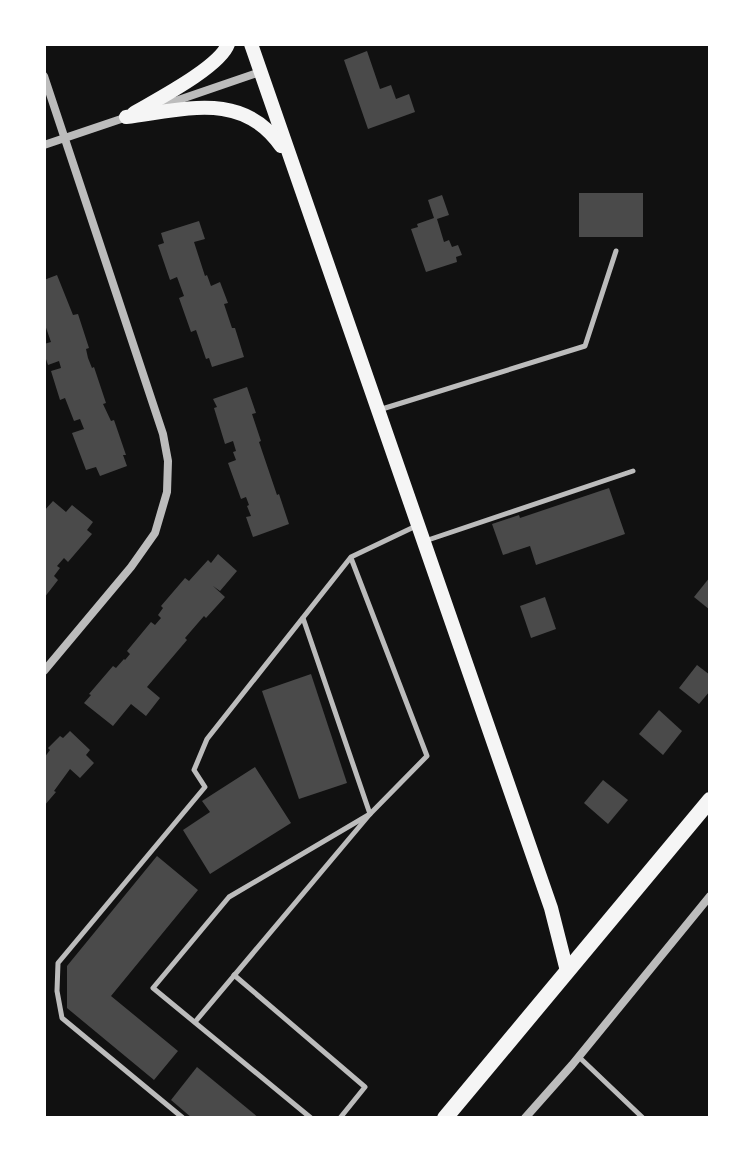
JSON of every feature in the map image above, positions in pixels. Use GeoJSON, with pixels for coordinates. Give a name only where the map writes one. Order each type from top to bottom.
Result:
{"type":"FeatureCollection","features":[{"type":"Feature","properties":{"kind":"main road"},"geometry":{"type":"LineString","coordinates":[[126,117],[189,80],[219,58],[228,44]]}},
{"type":"Feature","properties":{"kind":"main road"},"geometry":{"type":"LineString","coordinates":[[251,44],[551,908],[567,971]]}},
{"type":"Feature","properties":{"kind":"main road"},"geometry":{"type":"LineString","coordinates":[[126,117],[203,107],[235,111],[259,121],[290,160]]}},
{"type":"Feature","properties":{"kind":"main road"},"geometry":{"type":"LineString","coordinates":[[445,1118],[710,800]]}},
{"type":"Feature","properties":{"kind":"street"},"geometry":{"type":"LineString","coordinates":[[44,145],[260,72]]}},
{"type":"Feature","properties":{"kind":"street"},"geometry":{"type":"LineString","coordinates":[[44,76],[163,434],[168,461],[167,492],[155,533],[131,567],[44,671]]}},
{"type":"Feature","properties":{"kind":"street"},"geometry":{"type":"LineString","coordinates":[[525,1118],[710,896]]}},
{"type":"Feature","properties":{"kind":"lane"},"geometry":{"type":"LineString","coordinates":[[377,411],[585,346],[616,251]]}},
{"type":"Feature","properties":{"kind":"lane"},"geometry":{"type":"LineString","coordinates":[[423,542],[633,471]]}},
{"type":"Feature","properties":{"kind":"lane"},"geometry":{"type":"LineString","coordinates":[[183,1118],[62,1018],[57,991],[58,963],[205,787],[194,770],[207,739],[351,557],[417,526]]}},
{"type":"Feature","properties":{"kind":"lane"},"geometry":{"type":"LineString","coordinates":[[195,1022],[370,814],[427,756],[351,557]]}},
{"type":"Feature","properties":{"kind":"lane"},"geometry":{"type":"LineString","coordinates":[[303,617],[370,814]]}},
{"type":"Feature","properties":{"kind":"lane"},"geometry":{"type":"LineString","coordinates":[[311,1118],[153,988],[229,897],[370,814]]}},
{"type":"Feature","properties":{"kind":"lane"},"geometry":{"type":"LineString","coordinates":[[234,975],[365,1087],[340,1118]]}},
{"type":"Feature","properties":{"kind":"lane"},"geometry":{"type":"LineString","coordinates":[[578,1056],[643,1118]]}},
{"type":"Feature","properties":{"kind":"building"},"geometry":{"type":"Polygon","coordinates":[[[367,51],[380,89],[391,85],[396,99],[409,94],[415,112],[368,129],[344,60],[367,51]]]}},
{"type":"Feature","properties":{"kind":"building"},"geometry":{"type":"Polygon","coordinates":[[[579,193],[643,193],[643,237],[579,237],[579,193]]]}},
{"type":"Feature","properties":{"kind":"building"},"geometry":{"type":"Polygon","coordinates":[[[442,195],[449,215],[437,219],[444,242],[449,240],[452,247],[458,245],[462,255],[456,257],[457,262],[426,272],[411,229],[434,218],[428,200],[442,195]]]}},
{"type":"Feature","properties":{"kind":"building"},"geometry":{"type":"Polygon","coordinates":[[[199,221],[205,239],[194,242],[205,276],[211,286],[220,282],[228,303],[224,304],[244,357],[212,367],[196,330],[191,332],[179,298],[184,296],[177,277],[170,280],[158,245],[164,243],[161,233],[199,221]]]}},
{"type":"Feature","properties":{"kind":"building"},"geometry":{"type":"Polygon","coordinates":[[[57,275],[73,315],[78,314],[89,348],[86,349],[88,358],[106,403],[103,404],[111,421],[114,420],[126,455],[123,455],[127,466],[100,476],[96,467],[86,470],[72,433],[84,429],[80,419],[74,421],[65,398],[60,400],[51,371],[61,368],[59,361],[48,365],[44,353],[44,344],[51,342],[44,322],[44,280],[57,275]]]}},
{"type":"Feature","properties":{"kind":"building"},"geometry":{"type":"Polygon","coordinates":[[[247,387],[256,413],[252,414],[259,442],[289,524],[253,537],[246,517],[251,516],[249,505],[246,497],[241,499],[228,463],[236,460],[233,452],[236,451],[233,441],[225,444],[213,399],[247,387]]]}},
{"type":"Feature","properties":{"kind":"building"},"geometry":{"type":"Polygon","coordinates":[[[609,488],[625,534],[536,565],[530,546],[503,555],[492,524],[519,515],[520,518],[609,488]]]}},
{"type":"Feature","properties":{"kind":"building"},"geometry":{"type":"Polygon","coordinates":[[[53,501],[66,512],[72,505],[93,522],[87,530],[92,534],[68,562],[64,558],[57,566],[60,568],[54,576],[58,580],[44,598],[44,511],[53,501]]]}},
{"type":"Feature","properties":{"kind":"building"},"geometry":{"type":"Polygon","coordinates":[[[218,554],[237,571],[220,591],[213,586],[225,597],[206,618],[204,616],[147,687],[160,698],[146,716],[131,704],[113,726],[84,703],[89,694],[113,666],[116,668],[125,660],[130,654],[127,651],[151,622],[155,625],[161,618],[158,615],[163,608],[161,606],[185,578],[189,581],[208,560],[211,563],[218,554]]]}},
{"type":"Feature","properties":{"kind":"building"},"geometry":{"type":"Polygon","coordinates":[[[710,577],[710,610],[694,597],[710,577]]]}},
{"type":"Feature","properties":{"kind":"building"},"geometry":{"type":"Polygon","coordinates":[[[545,597],[556,629],[531,638],[520,606],[545,597]]]}},
{"type":"Feature","properties":{"kind":"building"},"geometry":{"type":"Polygon","coordinates":[[[697,665],[710,675],[710,691],[699,704],[679,688],[697,665]]]}},
{"type":"Feature","properties":{"kind":"building"},"geometry":{"type":"Polygon","coordinates":[[[311,674],[347,783],[299,799],[262,691],[311,674]]]}},
{"type":"Feature","properties":{"kind":"building"},"geometry":{"type":"Polygon","coordinates":[[[659,710],[682,731],[663,755],[639,734],[659,710]]]}},
{"type":"Feature","properties":{"kind":"building"},"geometry":{"type":"Polygon","coordinates":[[[70,731],[90,750],[86,755],[94,763],[80,778],[70,769],[44,806],[44,758],[50,750],[48,748],[70,731]]]}},
{"type":"Feature","properties":{"kind":"building"},"geometry":{"type":"Polygon","coordinates":[[[255,767],[291,823],[210,874],[183,830],[210,812],[202,801],[255,767]]]}},
{"type":"Feature","properties":{"kind":"building"},"geometry":{"type":"Polygon","coordinates":[[[603,780],[628,800],[608,824],[584,803],[603,780]]]}},
{"type":"Feature","properties":{"kind":"building"},"geometry":{"type":"Polygon","coordinates":[[[157,856],[198,890],[111,996],[178,1051],[154,1080],[67,1008],[67,966],[157,856]]]}},
{"type":"Feature","properties":{"kind":"building"},"geometry":{"type":"Polygon","coordinates":[[[197,1067],[259,1118],[192,1118],[171,1100],[197,1067]]]}}]}
